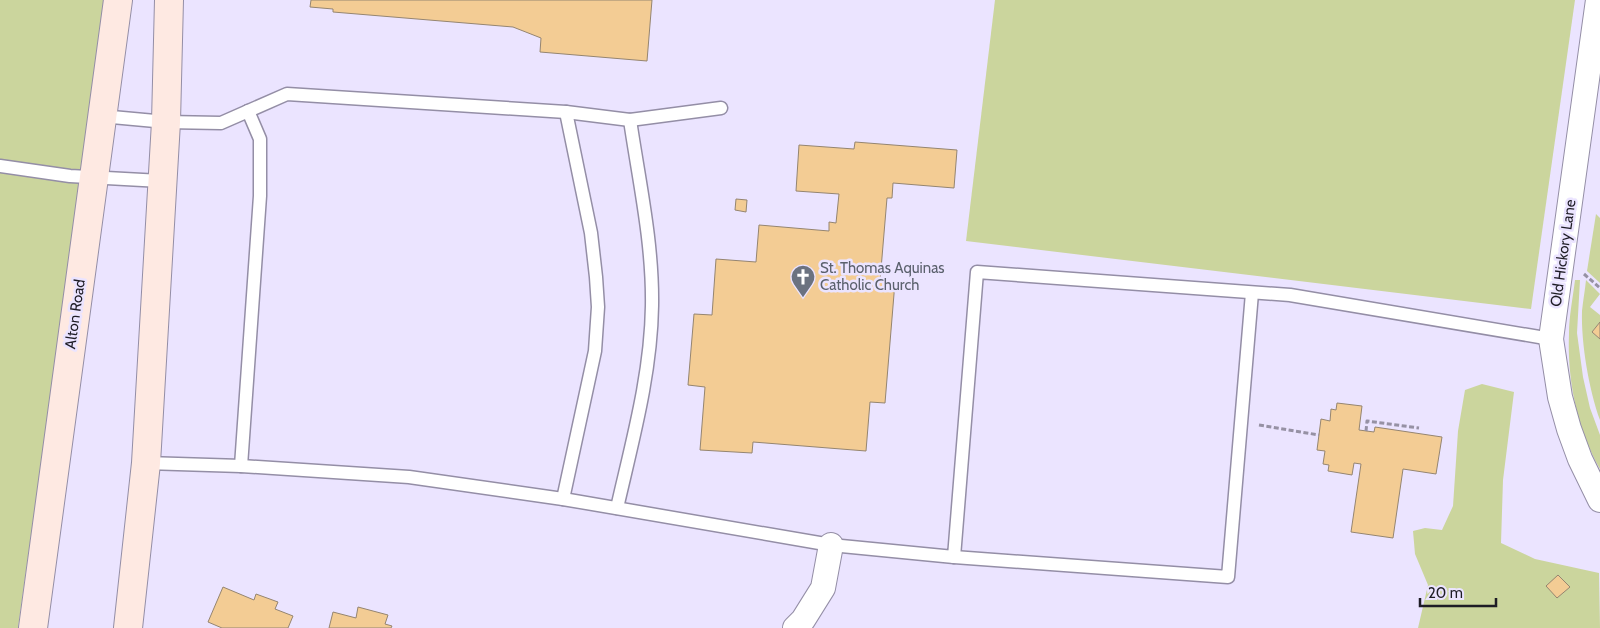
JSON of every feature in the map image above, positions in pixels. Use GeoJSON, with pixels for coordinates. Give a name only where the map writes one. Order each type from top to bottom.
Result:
{"type":"FeatureCollection","features":[{"type":"Feature","properties":{"kind":"street","name":"Alton Road"},"geometry":{"type":"LineString","coordinates":[[33,628],[118,0]]}},
{"type":"Feature","properties":{"kind":"street"},"geometry":{"type":"LineString","coordinates":[[128,628],[146,463],[161,181],[166,122],[169,0]]}},
{"type":"Feature","properties":{"kind":"street","name":"Old Hickory Lane"},"geometry":{"type":"LineString","coordinates":[[1598,0],[1551,339],[1560,398],[1569,429],[1580,459],[1600,500]]}},
{"type":"Feature","properties":{"kind":"street"},"geometry":{"type":"LineString","coordinates":[[794,628],[803,620],[823,588],[832,545]]}},
{"type":"Feature","properties":{"kind":"lane"},"geometry":{"type":"LineString","coordinates":[[102,116],[166,122],[221,123],[288,94],[566,112],[630,120],[721,108]]}},
{"type":"Feature","properties":{"kind":"lane"},"geometry":{"type":"LineString","coordinates":[[241,466],[260,196],[260,139],[248,111]]}},
{"type":"Feature","properties":{"kind":"lane"},"geometry":{"type":"LineString","coordinates":[[563,499],[595,351],[598,306],[591,233],[566,112]]}},
{"type":"Feature","properties":{"kind":"lane"},"geometry":{"type":"LineString","coordinates":[[617,508],[649,356],[652,306],[649,244],[630,120]]}},
{"type":"Feature","properties":{"kind":"lane"},"geometry":{"type":"LineString","coordinates":[[0,166],[93,178],[161,181]]}},
{"type":"Feature","properties":{"kind":"lane"},"geometry":{"type":"LineString","coordinates":[[954,558],[977,272],[1290,296],[1551,339]]}},
{"type":"Feature","properties":{"kind":"lane"},"geometry":{"type":"LineString","coordinates":[[146,463],[241,466],[409,477],[563,499],[832,545],[954,558],[1228,577],[1252,293]]}},
{"type":"Feature","properties":{"kind":"path"},"geometry":{"type":"LineString","coordinates":[[1584,274],[1600,288]]}},
{"type":"Feature","properties":{"kind":"path"},"geometry":{"type":"LineString","coordinates":[[1241,422],[1319,435]]}},
{"type":"Feature","properties":{"kind":"path"},"geometry":{"type":"LineString","coordinates":[[1366,431],[1367,422],[1419,428]]}},
{"type":"Feature","properties":{"kind":"green space"},"geometry":{"type":"Polygon","coordinates":[[[0,0],[106,0],[18,628],[0,628],[0,0]]]}},
{"type":"Feature","properties":{"kind":"green space"},"geometry":{"type":"Polygon","coordinates":[[[995,0],[1575,0],[1531,309],[966,241],[995,0]]]}},
{"type":"Feature","properties":{"kind":"green space"},"geometry":{"type":"Polygon","coordinates":[[[1596,214],[1600,218],[1600,283],[1587,271],[1596,214]]]}},
{"type":"Feature","properties":{"kind":"green space"},"geometry":{"type":"Polygon","coordinates":[[[1575,280],[1580,280],[1577,333],[1583,377],[1590,408],[1600,435],[1600,469],[1585,437],[1572,386],[1569,327],[1575,280]]]}},
{"type":"Feature","properties":{"kind":"green space"},"geometry":{"type":"Polygon","coordinates":[[[1586,280],[1600,294],[1590,307],[1600,315],[1600,322],[1592,332],[1600,339],[1600,420],[1589,381],[1584,352],[1582,311],[1586,280]]]}},
{"type":"Feature","properties":{"kind":"green space"},"geometry":{"type":"Polygon","coordinates":[[[1482,384],[1514,392],[1503,480],[1501,543],[1535,559],[1599,573],[1600,628],[1418,628],[1428,585],[1415,554],[1413,531],[1425,528],[1442,530],[1453,506],[1458,431],[1465,390],[1482,384]]]}},
{"type":"Feature","properties":{"kind":"building"},"geometry":{"type":"Polygon","coordinates":[[[311,0],[652,0],[647,61],[540,52],[541,38],[513,27],[333,12],[333,9],[310,7],[311,0]]]}},
{"type":"Feature","properties":{"kind":"building","name":"St. Thomas Aquinas Catholic Church"},"geometry":{"type":"Polygon","coordinates":[[[855,142],[957,150],[954,188],[893,183],[892,198],[887,198],[880,281],[895,282],[885,403],[870,402],[866,451],[753,442],[752,453],[700,450],[705,387],[688,385],[694,314],[712,315],[716,259],[756,262],[759,225],[829,231],[829,222],[836,223],[839,194],[796,191],[799,145],[854,149],[855,142]]]}},
{"type":"Feature","properties":{"kind":"building"},"geometry":{"type":"Polygon","coordinates":[[[736,199],[747,200],[746,212],[735,210],[736,199]]]}},
{"type":"Feature","properties":{"kind":"building"},"geometry":{"type":"Polygon","coordinates":[[[1600,322],[1600,339],[1592,332],[1600,322]]]}},
{"type":"Feature","properties":{"kind":"building"},"geometry":{"type":"Polygon","coordinates":[[[1337,403],[1362,406],[1359,430],[1374,432],[1375,427],[1442,437],[1436,474],[1403,469],[1393,538],[1351,532],[1361,464],[1354,463],[1352,475],[1328,471],[1329,465],[1323,464],[1325,451],[1317,450],[1321,419],[1330,421],[1331,409],[1336,410],[1337,403]]]}},
{"type":"Feature","properties":{"kind":"building"},"geometry":{"type":"Polygon","coordinates":[[[1558,575],[1570,587],[1557,598],[1546,586],[1558,575]]]}},
{"type":"Feature","properties":{"kind":"building"},"geometry":{"type":"Polygon","coordinates":[[[223,587],[254,600],[256,594],[278,602],[275,609],[293,616],[288,628],[222,628],[208,622],[223,587]]]}},
{"type":"Feature","properties":{"kind":"building"},"geometry":{"type":"Polygon","coordinates":[[[358,607],[388,615],[385,624],[392,626],[391,628],[329,628],[333,612],[356,618],[358,607]]]}},
{"type":"Feature","properties":{"kind":"place","name":"St. Thomas Aquinas Catholic Church"},"geometry":{"type":"Point","coordinates":[803,298]}}]}
